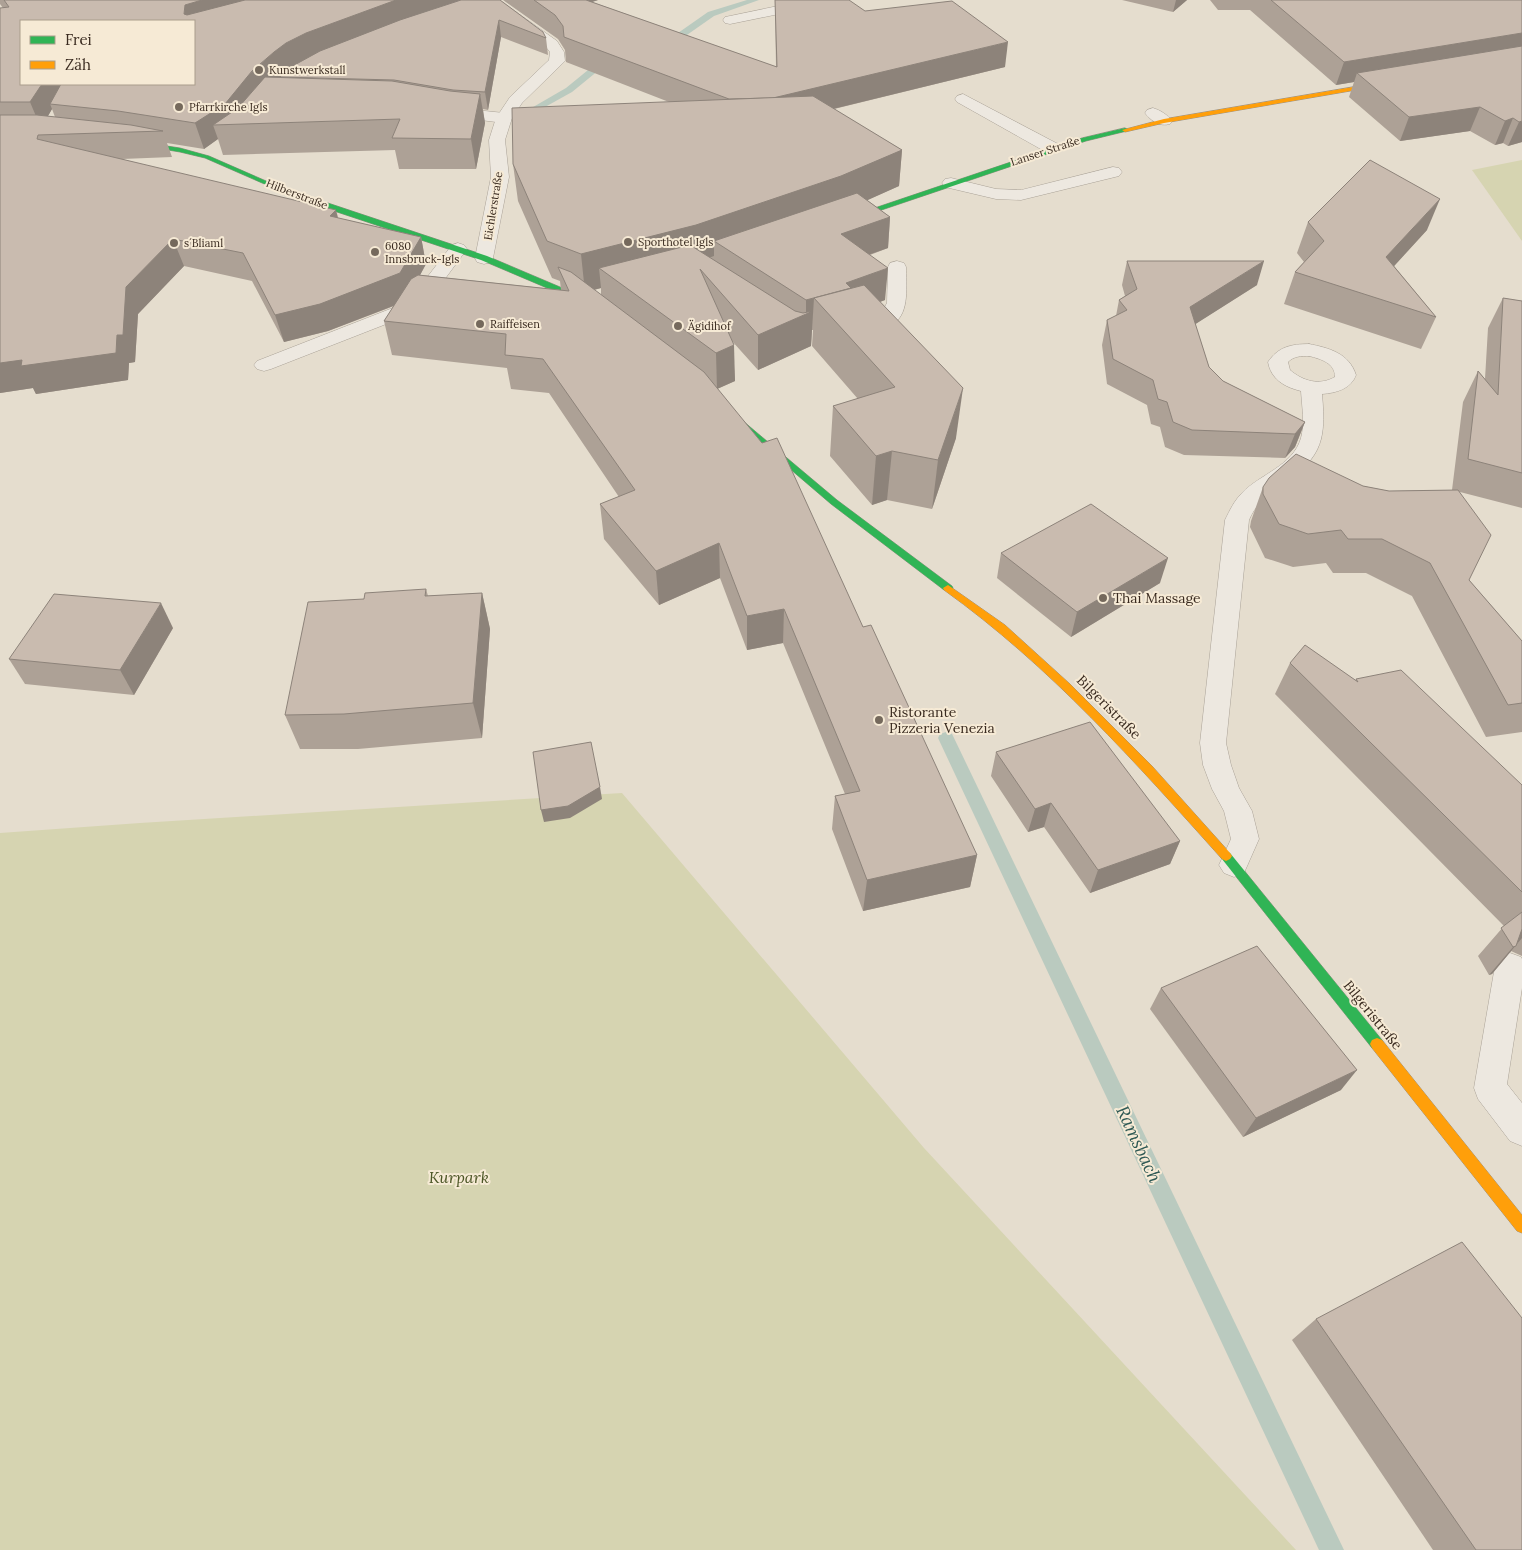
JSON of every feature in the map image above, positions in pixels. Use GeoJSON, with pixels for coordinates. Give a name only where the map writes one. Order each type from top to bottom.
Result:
{"type":"FeatureCollection","features":[{"type":"Feature","properties":{"kind":"main road","name":"Lanser Straße"},"geometry":{"type":"LineString","coordinates":[[833,224],[1052,148],[1158,117],[1405,81]]}},
{"type":"Feature","properties":{"kind":"main road","name":"Hilberstraße"},"geometry":{"type":"LineString","coordinates":[[122,142],[211,154],[271,185],[484,258],[583,300]]}},
{"type":"Feature","properties":{"kind":"main road"},"geometry":{"type":"LineString","coordinates":[[583,300],[602,296]]}},
{"type":"Feature","properties":{"kind":"main road"},"geometry":{"type":"LineString","coordinates":[[583,300],[599,312]]}},
{"type":"Feature","properties":{"kind":"main road","name":"Bilgeristraße"},"geometry":{"type":"LineString","coordinates":[[715,401],[834,502],[1008,633],[1107,725],[1150,770],[1234,865],[1522,1226]]}},
{"type":"Feature","properties":{"kind":"street"},"geometry":{"type":"LineString","coordinates":[[730,20],[828,0]]}},
{"type":"Feature","properties":{"kind":"street","name":"Eichlerstraße"},"geometry":{"type":"LineString","coordinates":[[484,258],[500,177],[497,140],[504,118],[516,100],[557,61],[556,52],[552,44],[489,1]]}},
{"type":"Feature","properties":{"kind":"street"},"geometry":{"type":"LineString","coordinates":[[963,100],[1052,148]]}},
{"type":"Feature","properties":{"kind":"street"},"geometry":{"type":"LineString","coordinates":[[431,109],[456,114],[504,118]]}},
{"type":"Feature","properties":{"kind":"street"},"geometry":{"type":"LineString","coordinates":[[951,183],[996,194],[1021,195],[1113,172]]}},
{"type":"Feature","properties":{"kind":"street"},"geometry":{"type":"LineString","coordinates":[[264,365],[415,306],[458,249]]}},
{"type":"Feature","properties":{"kind":"street"},"geometry":{"type":"LineString","coordinates":[[840,331],[888,319],[897,302],[897,267]]}},
{"type":"Feature","properties":{"kind":"street"},"geometry":{"type":"LineString","coordinates":[[1234,865],[1245,839],[1238,811],[1217,765],[1213,743],[1237,520],[1243,506],[1256,493],[1304,456],[1310,444],[1313,418],[1311,388]]}},
{"type":"Feature","properties":{"kind":"street"},"geometry":{"type":"LineString","coordinates":[[1510,966],[1490,1088],[1522,1130]]}},
{"type":"Feature","properties":{"kind":"green space"},"geometry":{"type":"Polygon","coordinates":[[[1522,160],[1522,241],[1472,170],[1522,160]]]}},
{"type":"Feature","properties":{"kind":"green space","name":"Kurpark"},"geometry":{"type":"Polygon","coordinates":[[[622,793],[924,1148],[1296,1550],[0,1550],[0,833],[622,793]]]}},
{"type":"Feature","properties":{"kind":"building"},"geometry":{"type":"Polygon","coordinates":[[[4,0],[202,0],[185,5],[184,14],[187,15],[245,0],[396,0],[306,33],[286,43],[252,71],[225,104],[195,123],[118,111],[50,104],[60,85],[195,85],[195,20],[20,20],[20,85],[41,85],[30,102],[0,102],[0,8],[9,7],[4,0]]]}},
{"type":"Feature","properties":{"kind":"building"},"geometry":{"type":"Polygon","coordinates":[[[461,0],[500,0],[543,32],[546,38],[499,20],[485,92],[453,90],[394,80],[280,77],[289,68],[320,51],[400,20],[461,0]]]}},
{"type":"Feature","properties":{"kind":"building"},"geometry":{"type":"Polygon","coordinates":[[[534,0],[586,0],[777,67],[775,0],[849,0],[865,11],[952,1],[1008,42],[773,98],[729,99],[564,37],[563,26],[555,15],[534,0]]]}},
{"type":"Feature","properties":{"kind":"building"},"geometry":{"type":"Polygon","coordinates":[[[1271,0],[1522,0],[1522,33],[1344,62],[1271,0]]]}},
{"type":"Feature","properties":{"kind":"building"},"geometry":{"type":"Polygon","coordinates":[[[1522,46],[1522,121],[1519,122],[1513,118],[1505,121],[1480,107],[1409,117],[1357,73],[1522,46]]]}},
{"type":"Feature","properties":{"kind":"building"},"geometry":{"type":"Polygon","coordinates":[[[265,77],[392,81],[480,94],[471,139],[392,138],[400,119],[213,125],[238,108],[265,77]]]}},
{"type":"Feature","properties":{"kind":"building"},"geometry":{"type":"Polygon","coordinates":[[[813,96],[902,150],[841,176],[696,225],[581,254],[547,241],[513,164],[512,108],[813,96]]]}},
{"type":"Feature","properties":{"kind":"building"},"geometry":{"type":"Polygon","coordinates":[[[0,115],[37,115],[131,125],[163,131],[38,135],[37,139],[336,210],[330,216],[421,237],[400,273],[320,304],[275,315],[243,253],[173,239],[126,287],[123,335],[117,335],[116,353],[21,366],[22,360],[0,363],[0,115]]]}},
{"type":"Feature","properties":{"kind":"building"},"geometry":{"type":"Polygon","coordinates":[[[1370,160],[1440,199],[1386,257],[1436,317],[1295,272],[1324,241],[1308,222],[1370,160]]]}},
{"type":"Feature","properties":{"kind":"building"},"geometry":{"type":"Polygon","coordinates":[[[857,193],[890,217],[841,234],[888,268],[846,283],[851,288],[806,300],[714,241],[857,193]]]}},
{"type":"Feature","properties":{"kind":"building"},"geometry":{"type":"Polygon","coordinates":[[[690,245],[795,311],[803,313],[813,311],[758,335],[700,269],[734,345],[716,353],[599,268],[690,245]]]}},
{"type":"Feature","properties":{"kind":"building"},"geometry":{"type":"Polygon","coordinates":[[[1127,261],[1264,261],[1190,307],[1209,367],[1223,381],[1305,422],[1295,434],[1192,430],[1173,422],[1167,402],[1158,399],[1153,380],[1113,359],[1107,320],[1127,310],[1119,300],[1137,289],[1127,261]]]}},
{"type":"Feature","properties":{"kind":"building"},"geometry":{"type":"Polygon","coordinates":[[[558,267],[571,272],[704,372],[762,443],[777,438],[863,627],[871,625],[977,855],[867,880],[835,796],[860,791],[784,609],[747,616],[719,543],[656,571],[600,504],[635,490],[543,359],[505,355],[506,334],[384,321],[411,279],[418,275],[569,291],[558,267]]]}},
{"type":"Feature","properties":{"kind":"building"},"geometry":{"type":"Polygon","coordinates":[[[864,285],[963,388],[938,460],[892,451],[876,456],[833,406],[895,387],[814,298],[864,285]]]}},
{"type":"Feature","properties":{"kind":"building"},"geometry":{"type":"Polygon","coordinates":[[[1503,298],[1522,301],[1522,473],[1468,459],[1478,371],[1498,395],[1503,298]]]}},
{"type":"Feature","properties":{"kind":"building"},"geometry":{"type":"Polygon","coordinates":[[[1296,454],[1363,486],[1389,491],[1458,490],[1491,535],[1469,580],[1522,641],[1522,703],[1508,705],[1430,563],[1382,539],[1348,539],[1341,530],[1308,534],[1279,524],[1263,494],[1263,487],[1269,478],[1296,454]]]}},
{"type":"Feature","properties":{"kind":"building"},"geometry":{"type":"Polygon","coordinates":[[[1091,504],[1168,558],[1077,612],[1001,553],[1091,504]]]}},
{"type":"Feature","properties":{"kind":"building"},"geometry":{"type":"Polygon","coordinates":[[[426,589],[425,596],[482,593],[473,703],[344,714],[285,715],[308,602],[364,599],[365,593],[426,589]]]}},
{"type":"Feature","properties":{"kind":"building"},"geometry":{"type":"Polygon","coordinates":[[[54,594],[161,603],[120,670],[9,659],[54,594]]]}},
{"type":"Feature","properties":{"kind":"building"},"geometry":{"type":"Polygon","coordinates":[[[1305,645],[1358,682],[1356,679],[1401,670],[1522,785],[1522,892],[1290,663],[1305,645]]]}},
{"type":"Feature","properties":{"kind":"building"},"geometry":{"type":"Polygon","coordinates":[[[1090,722],[1180,841],[1098,870],[1051,803],[1035,809],[996,752],[1090,722]]]}},
{"type":"Feature","properties":{"kind":"building"},"geometry":{"type":"Polygon","coordinates":[[[591,742],[600,787],[568,806],[541,810],[533,752],[591,742]]]}},
{"type":"Feature","properties":{"kind":"building"},"geometry":{"type":"Polygon","coordinates":[[[1522,912],[1522,929],[1516,946],[1513,947],[1501,928],[1522,912]]]}},
{"type":"Feature","properties":{"kind":"building"},"geometry":{"type":"Polygon","coordinates":[[[1257,946],[1357,1070],[1256,1118],[1161,988],[1257,946]]]}},
{"type":"Feature","properties":{"kind":"building"},"geometry":{"type":"Polygon","coordinates":[[[1462,1242],[1522,1318],[1522,1550],[1476,1550],[1316,1319],[1462,1242]]]}},
{"type":"Feature","properties":{"kind":"waterway","name":"Ramsbach"},"geometry":{"type":"LineString","coordinates":[[662,43],[681,35],[711,14],[755,0]]}},
{"type":"Feature","properties":{"kind":"waterway","name":"Ramsbach"},"geometry":{"type":"LineString","coordinates":[[533,110],[569,90],[596,68],[609,61]]}},
{"type":"Feature","properties":{"kind":"waterway","name":"Ramsbach"},"geometry":{"type":"LineString","coordinates":[[946,738],[1332,1550]]}},
{"type":"Feature","properties":{"kind":"traffic: fast"},"geometry":{"type":"LineString","coordinates":[[843,220],[1084,139],[1125,130]]}},
{"type":"Feature","properties":{"kind":"traffic: fast"},"geometry":{"type":"LineString","coordinates":[[134,143],[180,150],[207,157],[271,185],[322,204],[484,258],[583,300],[593,307]]}},
{"type":"Feature","properties":{"kind":"traffic: fast"},"geometry":{"type":"LineString","coordinates":[[724,408],[834,502],[948,588]]}},
{"type":"Feature","properties":{"kind":"traffic: fast"},"geometry":{"type":"LineString","coordinates":[[1226,856],[1377,1044]]}},
{"type":"Feature","properties":{"kind":"traffic: slow"},"geometry":{"type":"LineString","coordinates":[[1125,130],[1164,121],[1389,83]]}},
{"type":"Feature","properties":{"kind":"traffic: slow"},"geometry":{"type":"LineString","coordinates":[[948,588],[1002,628],[1067,686],[1148,769],[1226,856]]}},
{"type":"Feature","properties":{"kind":"traffic: slow"},"geometry":{"type":"LineString","coordinates":[[1377,1044],[1522,1226]]}},
{"type":"Feature","properties":{"kind":"place","name":"Kunstwerkstall"},"geometry":{"type":"Point","coordinates":[259,70]}},
{"type":"Feature","properties":{"kind":"place","name":"Pfarrkirche Igls"},"geometry":{"type":"Point","coordinates":[179,107]}},
{"type":"Feature","properties":{"kind":"place","name":"Sporthotel Igls"},"geometry":{"type":"Point","coordinates":[628,242]}},
{"type":"Feature","properties":{"kind":"place","name":"s´Bliaml"},"geometry":{"type":"Point","coordinates":[174,243]}},
{"type":"Feature","properties":{"kind":"place","name":"6080 Innsbruck-Igls"},"geometry":{"type":"Point","coordinates":[375,252]}},
{"type":"Feature","properties":{"kind":"place","name":"Raiffeisen"},"geometry":{"type":"Point","coordinates":[480,324]}},
{"type":"Feature","properties":{"kind":"place","name":"Ägidihof"},"geometry":{"type":"Point","coordinates":[678,326]}},
{"type":"Feature","properties":{"kind":"place","name":"Thai Massage"},"geometry":{"type":"Point","coordinates":[1103,598]}},
{"type":"Feature","properties":{"kind":"place","name":"Ristorante Pizzeria Venezia"},"geometry":{"type":"Point","coordinates":[879,720]}}]}
